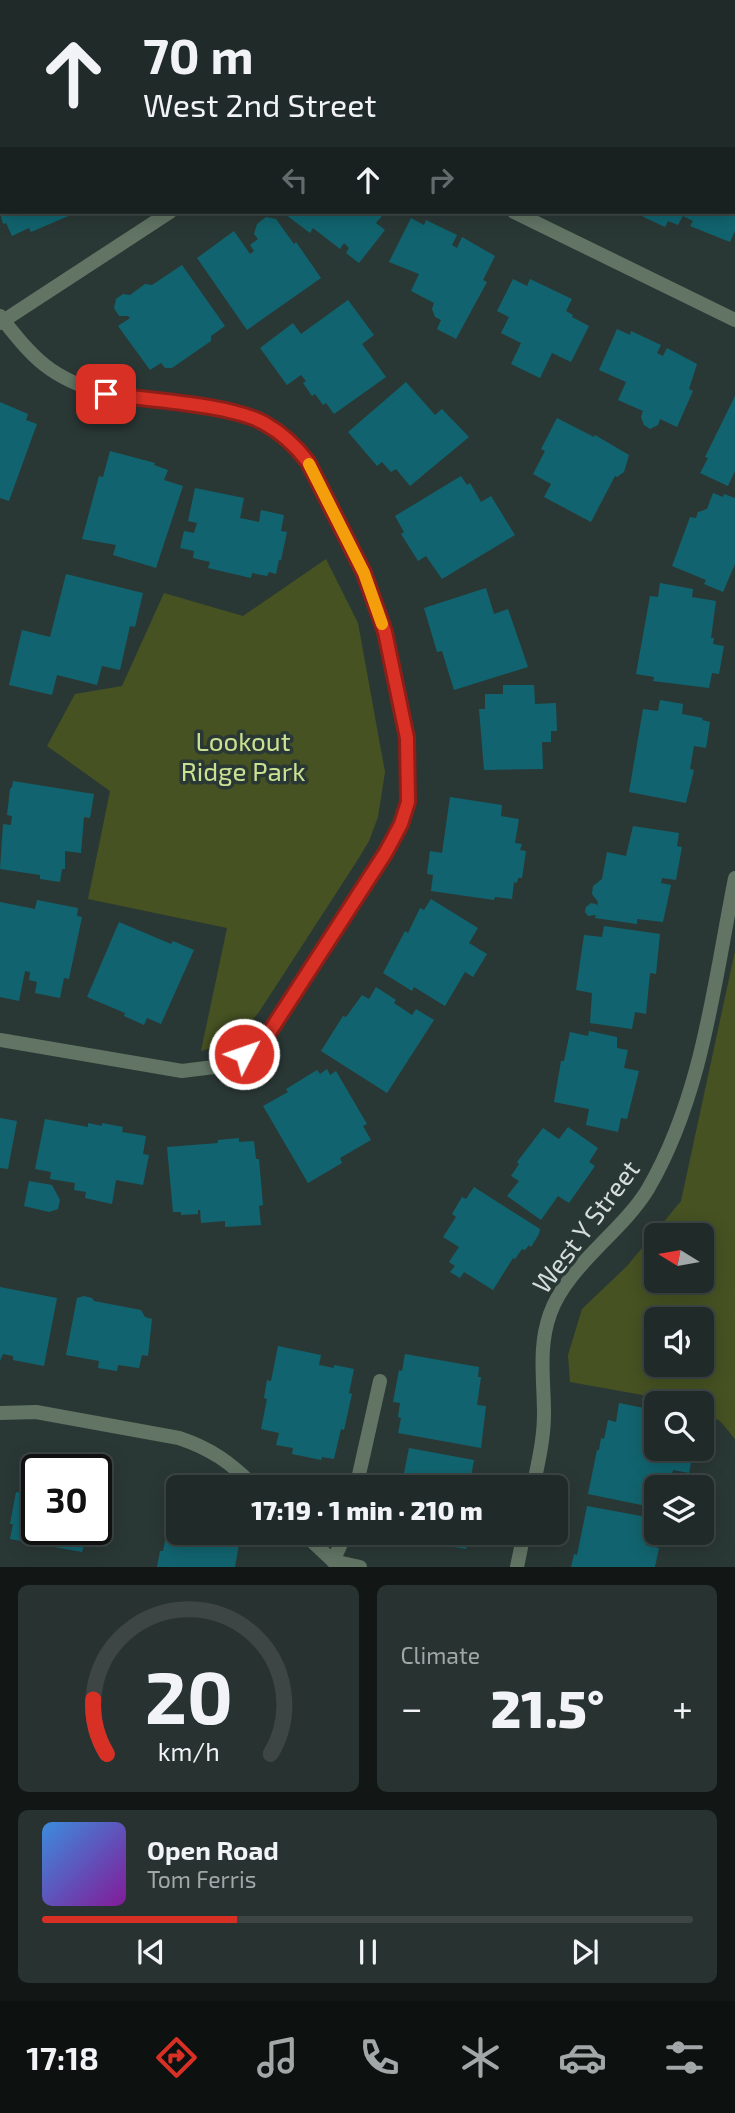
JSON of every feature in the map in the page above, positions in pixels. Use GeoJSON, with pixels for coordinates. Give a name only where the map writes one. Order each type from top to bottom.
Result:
{"type":"FeatureCollection","features":[{"type":"Feature","properties":{"kind":"street"},"geometry":{"type":"LineString","coordinates":[[0,1040],[182,1072],[214,1068],[244,1054],[265,1039],[386,852],[401,824],[408,802],[407,738],[385,632],[364,573],[308,462],[297,447],[262,422],[238,414],[106,394],[86,388],[44,366],[1,320],[167,214]]}},
{"type":"Feature","properties":{"kind":"street"},"geometry":{"type":"LineString","coordinates":[[518,214],[735,320]]}},
{"type":"Feature","properties":{"kind":"street","name":"West Y Street"},"geometry":{"type":"LineString","coordinates":[[536,1475],[544,1416],[541,1360],[550,1312],[562,1289],[646,1192],[666,1156],[695,1078],[735,878]]}},
{"type":"Feature","properties":{"kind":"street"},"geometry":{"type":"LineString","coordinates":[[359,1475],[380,1381]]}},
{"type":"Feature","properties":{"kind":"street"},"geometry":{"type":"LineString","coordinates":[[0,1413],[36,1412],[179,1438],[199,1445],[229,1462],[242,1475]]}},
{"type":"Feature","properties":{"kind":"street"},"geometry":{"type":"LineString","coordinates":[[314,1545],[332,1564],[360,1567]]}},
{"type":"Feature","properties":{"kind":"street"},"geometry":{"type":"LineString","coordinates":[[332,1564],[341,1545]]}},
{"type":"Feature","properties":{"kind":"street"},"geometry":{"type":"LineString","coordinates":[[517,1567],[522,1545]]}},
{"type":"Feature","properties":{"kind":"green space","name":"Lookout Ridge Park"},"geometry":{"type":"Polygon","coordinates":[[[326,559],[358,623],[385,772],[378,817],[369,841],[357,861],[259,1012],[234,1037],[201,1051],[227,928],[88,899],[110,791],[47,746],[75,694],[122,686],[164,593],[243,616],[326,559]]]}},
{"type":"Feature","properties":{"kind":"green space"},"geometry":{"type":"Polygon","coordinates":[[[735,951],[735,1439],[714,1418],[714,1391],[644,1391],[644,1395],[570,1382],[568,1355],[582,1309],[627,1266],[644,1246],[644,1293],[714,1293],[714,1223],[663,1223],[681,1201],[735,951]]]}},
{"type":"Feature","properties":{"kind":"building"},"geometry":{"type":"Polygon","coordinates":[[[0,214],[73,214],[31,232],[29,228],[12,236],[6,223],[3,224],[0,214]]]}},
{"type":"Feature","properties":{"kind":"building"},"geometry":{"type":"Polygon","coordinates":[[[285,214],[379,214],[382,216],[376,223],[385,230],[359,263],[346,253],[349,248],[344,243],[340,249],[313,228],[310,233],[285,214]]]}},
{"type":"Feature","properties":{"kind":"building"},"geometry":{"type":"Polygon","coordinates":[[[637,214],[735,214],[735,231],[730,242],[690,226],[693,221],[683,216],[678,225],[668,221],[665,227],[637,214]]]}},
{"type":"Feature","properties":{"kind":"building"},"geometry":{"type":"Polygon","coordinates":[[[266,217],[276,219],[321,278],[247,330],[197,258],[234,231],[250,254],[254,251],[250,245],[258,239],[254,234],[257,224],[266,217]]]}},
{"type":"Feature","properties":{"kind":"building"},"geometry":{"type":"Polygon","coordinates":[[[411,218],[424,225],[426,220],[457,235],[452,245],[457,248],[462,237],[495,256],[483,280],[487,282],[456,339],[437,329],[441,320],[435,317],[432,309],[434,303],[411,291],[419,274],[389,262],[411,218]]]}},
{"type":"Feature","properties":{"kind":"building"},"geometry":{"type":"Polygon","coordinates":[[[182,265],[225,326],[211,336],[211,341],[172,368],[165,368],[161,363],[150,370],[118,326],[130,318],[119,316],[114,308],[116,299],[123,294],[130,295],[145,284],[152,285],[182,265]]]}},
{"type":"Feature","properties":{"kind":"building"},"geometry":{"type":"Polygon","coordinates":[[[513,279],[527,286],[530,279],[572,299],[566,311],[589,326],[571,362],[552,353],[540,378],[511,364],[521,343],[501,333],[509,317],[497,311],[513,279]]]}},
{"type":"Feature","properties":{"kind":"building"},"geometry":{"type":"Polygon","coordinates":[[[348,300],[374,335],[362,344],[386,377],[334,414],[315,394],[312,396],[301,375],[287,385],[260,348],[293,323],[301,334],[348,300]]]}},
{"type":"Feature","properties":{"kind":"building"},"geometry":{"type":"Polygon","coordinates":[[[617,329],[630,335],[631,331],[661,345],[657,353],[663,356],[667,348],[697,364],[689,389],[693,391],[677,427],[660,419],[658,425],[650,429],[644,425],[641,417],[643,411],[618,400],[626,382],[599,370],[617,329]]]}},
{"type":"Feature","properties":{"kind":"building"},"geometry":{"type":"Polygon","coordinates":[[[406,382],[435,415],[442,409],[469,437],[410,486],[396,469],[391,472],[382,462],[377,466],[348,432],[406,382]]]}},
{"type":"Feature","properties":{"kind":"building"},"geometry":{"type":"Polygon","coordinates":[[[735,396],[735,471],[728,486],[700,473],[735,396]]]}},
{"type":"Feature","properties":{"kind":"building"},"geometry":{"type":"Polygon","coordinates":[[[0,402],[28,414],[26,420],[37,424],[9,501],[0,498],[0,402]]]}},
{"type":"Feature","properties":{"kind":"building"},"geometry":{"type":"Polygon","coordinates":[[[557,418],[594,437],[595,435],[629,455],[624,472],[615,476],[591,522],[544,497],[551,484],[533,474],[545,451],[541,449],[557,418]]]}},
{"type":"Feature","properties":{"kind":"building"},"geometry":{"type":"Polygon","coordinates":[[[110,451],[155,463],[154,465],[168,470],[164,480],[183,486],[156,568],[113,555],[116,545],[82,539],[99,476],[103,477],[110,451]]]}},
{"type":"Feature","properties":{"kind":"building"},"geometry":{"type":"Polygon","coordinates":[[[461,476],[467,485],[470,483],[481,502],[491,496],[515,535],[442,579],[426,556],[418,561],[401,534],[404,532],[395,516],[461,476]]]}},
{"type":"Feature","properties":{"kind":"building"},"geometry":{"type":"Polygon","coordinates":[[[195,488],[244,498],[240,518],[259,522],[261,510],[284,515],[281,531],[287,532],[276,574],[269,572],[267,576],[252,573],[251,578],[208,568],[210,562],[193,558],[194,551],[180,548],[184,531],[194,533],[197,523],[188,521],[195,488]]]}},
{"type":"Feature","properties":{"kind":"building"},"geometry":{"type":"Polygon","coordinates":[[[713,493],[735,498],[735,564],[723,592],[704,584],[706,580],[672,566],[690,517],[696,518],[698,512],[707,509],[713,493]]]}},
{"type":"Feature","properties":{"kind":"building"},"geometry":{"type":"Polygon","coordinates":[[[66,574],[143,593],[135,627],[130,626],[120,670],[102,666],[97,685],[57,675],[52,695],[9,685],[22,630],[50,637],[66,574]]]}},
{"type":"Feature","properties":{"kind":"building"},"geometry":{"type":"Polygon","coordinates":[[[660,583],[693,589],[692,597],[716,601],[711,638],[714,638],[713,644],[724,646],[719,674],[712,673],[709,688],[653,681],[654,677],[636,674],[650,596],[658,597],[660,583]]]}},
{"type":"Feature","properties":{"kind":"building"},"geometry":{"type":"Polygon","coordinates":[[[486,588],[494,614],[508,609],[528,667],[454,690],[442,651],[437,652],[424,608],[486,588]]]}},
{"type":"Feature","properties":{"kind":"building"},"geometry":{"type":"Polygon","coordinates":[[[503,685],[534,685],[535,704],[556,703],[557,731],[551,731],[551,742],[542,742],[543,769],[484,770],[479,709],[485,709],[485,694],[503,694],[503,685]]]}},
{"type":"Feature","properties":{"kind":"building"},"geometry":{"type":"Polygon","coordinates":[[[660,700],[683,704],[682,714],[710,722],[706,748],[694,746],[690,769],[694,770],[686,803],[629,792],[643,709],[658,711],[660,700]]]}},
{"type":"Feature","properties":{"kind":"building"},"geometry":{"type":"Polygon","coordinates":[[[13,781],[94,794],[90,818],[84,817],[81,853],[65,851],[65,869],[62,869],[60,882],[40,879],[40,875],[0,869],[3,824],[11,825],[12,816],[7,815],[13,781]]]}},
{"type":"Feature","properties":{"kind":"building"},"geometry":{"type":"Polygon","coordinates":[[[450,797],[502,805],[501,816],[519,819],[515,843],[522,844],[520,850],[526,851],[522,878],[518,878],[517,883],[514,882],[512,899],[495,897],[494,900],[431,891],[433,875],[427,874],[430,851],[442,853],[450,797]]]}},
{"type":"Feature","properties":{"kind":"building"},"geometry":{"type":"Polygon","coordinates":[[[633,826],[679,833],[677,846],[682,847],[676,880],[662,878],[661,883],[671,885],[663,922],[637,919],[637,924],[595,918],[596,915],[588,916],[586,907],[591,903],[597,906],[598,902],[592,894],[593,886],[602,879],[607,852],[626,856],[633,826]]]}},
{"type":"Feature","properties":{"kind":"building"},"geometry":{"type":"Polygon","coordinates":[[[431,899],[478,928],[469,943],[487,954],[473,977],[465,972],[445,1006],[414,987],[412,991],[383,973],[405,931],[408,933],[420,908],[424,910],[431,899]]]}},
{"type":"Feature","properties":{"kind":"building"},"geometry":{"type":"Polygon","coordinates":[[[37,900],[78,908],[77,916],[82,917],[69,979],[64,978],[60,998],[35,993],[37,982],[29,980],[30,972],[25,971],[19,1001],[0,997],[0,902],[35,909],[37,900]]]}},
{"type":"Feature","properties":{"kind":"building"},"geometry":{"type":"Polygon","coordinates":[[[119,922],[171,944],[173,941],[194,950],[161,1024],[147,1018],[144,1025],[124,1016],[125,1013],[87,997],[119,922]]]}},
{"type":"Feature","properties":{"kind":"building"},"geometry":{"type":"Polygon","coordinates":[[[604,926],[660,934],[656,974],[650,973],[646,1014],[635,1012],[632,1029],[590,1023],[592,993],[576,990],[584,935],[602,937],[604,926]]]}},
{"type":"Feature","properties":{"kind":"building"},"geometry":{"type":"Polygon","coordinates":[[[376,987],[412,1015],[416,1009],[434,1020],[387,1093],[321,1051],[343,1016],[346,1017],[362,995],[369,999],[376,987]]]}},
{"type":"Feature","properties":{"kind":"building"},"geometry":{"type":"Polygon","coordinates":[[[589,1031],[617,1037],[617,1048],[628,1050],[624,1068],[639,1071],[627,1119],[621,1118],[618,1132],[586,1125],[589,1109],[554,1102],[561,1061],[564,1061],[570,1032],[588,1036],[589,1031]]]}},
{"type":"Feature","properties":{"kind":"building"},"geometry":{"type":"Polygon","coordinates":[[[327,1069],[330,1075],[336,1071],[367,1124],[363,1126],[371,1140],[340,1158],[342,1163],[308,1183],[263,1106],[288,1092],[286,1089],[317,1070],[320,1074],[327,1069]]]}},
{"type":"Feature","properties":{"kind":"building"},"geometry":{"type":"Polygon","coordinates":[[[0,1118],[17,1121],[8,1169],[0,1168],[0,1118]]]}},
{"type":"Feature","properties":{"kind":"building"},"geometry":{"type":"Polygon","coordinates":[[[45,1119],[88,1127],[88,1123],[102,1126],[102,1123],[123,1127],[122,1132],[146,1136],[143,1154],[149,1155],[143,1185],[116,1180],[112,1204],[85,1198],[86,1192],[74,1190],[75,1183],[50,1179],[51,1172],[35,1169],[45,1119]]]}},
{"type":"Feature","properties":{"kind":"building"},"geometry":{"type":"Polygon","coordinates":[[[568,1127],[598,1148],[589,1162],[595,1166],[569,1203],[558,1196],[541,1220],[507,1196],[519,1181],[511,1176],[519,1164],[517,1162],[543,1128],[559,1139],[568,1127]]]}},
{"type":"Feature","properties":{"kind":"building"},"geometry":{"type":"Polygon","coordinates":[[[239,1138],[239,1142],[254,1141],[256,1159],[259,1159],[263,1205],[259,1206],[261,1225],[225,1227],[225,1221],[201,1223],[200,1210],[198,1214],[181,1215],[181,1212],[173,1212],[167,1147],[218,1143],[218,1140],[239,1138]]]}},
{"type":"Feature","properties":{"kind":"building"},"geometry":{"type":"Polygon","coordinates":[[[29,1181],[52,1185],[60,1200],[58,1209],[49,1212],[24,1206],[29,1181]]]}},
{"type":"Feature","properties":{"kind":"building"},"geometry":{"type":"Polygon","coordinates":[[[474,1187],[540,1229],[531,1247],[529,1245],[525,1250],[522,1249],[515,1259],[513,1258],[493,1290],[464,1272],[460,1278],[450,1272],[455,1266],[449,1262],[459,1247],[443,1237],[456,1217],[452,1214],[462,1197],[466,1199],[474,1187]]]}},
{"type":"Feature","properties":{"kind":"building"},"geometry":{"type":"Polygon","coordinates":[[[0,1287],[57,1298],[44,1366],[13,1360],[13,1356],[3,1354],[0,1361],[0,1287]]]}},
{"type":"Feature","properties":{"kind":"building"},"geometry":{"type":"Polygon","coordinates":[[[84,1296],[94,1301],[141,1310],[145,1317],[152,1319],[148,1356],[142,1355],[139,1368],[118,1365],[117,1371],[98,1368],[99,1361],[66,1355],[77,1298],[84,1296]]]}},
{"type":"Feature","properties":{"kind":"building"},"geometry":{"type":"Polygon","coordinates":[[[278,1346],[321,1355],[319,1365],[354,1369],[344,1430],[341,1429],[334,1459],[322,1457],[321,1460],[292,1454],[293,1448],[276,1445],[279,1433],[261,1429],[267,1399],[264,1398],[267,1380],[271,1381],[278,1346]]]}},
{"type":"Feature","properties":{"kind":"building"},"geometry":{"type":"Polygon","coordinates":[[[405,1354],[479,1367],[478,1377],[481,1377],[477,1405],[486,1406],[481,1448],[398,1433],[400,1403],[393,1402],[405,1354]]]}},
{"type":"Feature","properties":{"kind":"building"},"geometry":{"type":"Polygon","coordinates":[[[619,1403],[644,1408],[644,1461],[692,1461],[689,1473],[673,1470],[672,1475],[644,1475],[644,1506],[588,1494],[597,1450],[601,1438],[604,1439],[608,1420],[616,1422],[619,1403]]]}},
{"type":"Feature","properties":{"kind":"building"},"geometry":{"type":"Polygon","coordinates":[[[409,1448],[474,1460],[471,1475],[404,1475],[409,1448]]]}},
{"type":"Feature","properties":{"kind":"building"},"geometry":{"type":"Polygon","coordinates":[[[16,1492],[21,1493],[21,1541],[10,1539],[16,1492]]]}},
{"type":"Feature","properties":{"kind":"building"},"geometry":{"type":"Polygon","coordinates":[[[587,1506],[644,1517],[644,1545],[659,1548],[655,1567],[571,1567],[574,1554],[577,1555],[587,1506]]]}},
{"type":"Feature","properties":{"kind":"building"},"geometry":{"type":"Polygon","coordinates":[[[166,1536],[166,1545],[239,1545],[235,1567],[157,1567],[160,1551],[163,1551],[166,1536]]]}},
{"type":"Feature","properties":{"kind":"building"},"geometry":{"type":"Polygon","coordinates":[[[43,1545],[84,1545],[82,1552],[43,1545]]]}},
{"type":"Feature","properties":{"kind":"building"},"geometry":{"type":"Polygon","coordinates":[[[441,1545],[467,1545],[466,1549],[441,1545]]]}},
{"type":"Feature","properties":{"kind":"slow traffic"},"geometry":{"type":"LineString","coordinates":[[309,464],[364,573],[382,624]]}},
{"type":"Feature","properties":{"kind":"route"},"geometry":{"type":"LineString","coordinates":[[106,394],[238,414],[262,422],[297,447],[308,462],[364,573],[385,632],[407,738],[408,802],[401,824],[386,852],[265,1039],[244,1054]]}}]}
